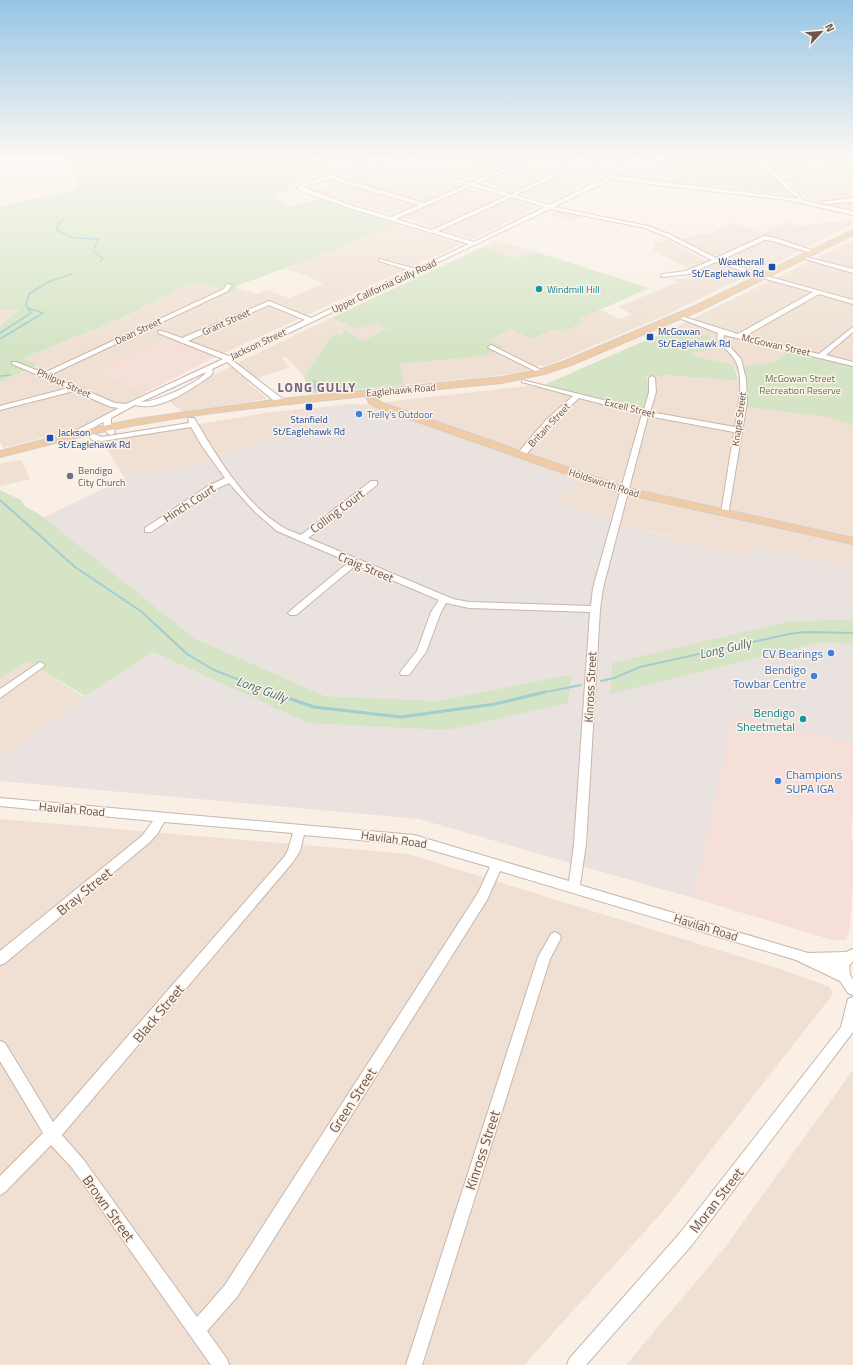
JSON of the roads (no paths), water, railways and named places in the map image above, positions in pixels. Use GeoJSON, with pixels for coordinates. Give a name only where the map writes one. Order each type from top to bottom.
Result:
{"type":"FeatureCollection","features":[{"type":"Feature","properties":{"kind":"main road","name":"Eaglehawk Road"},"geometry":{"type":"LineString","coordinates":[[121,428],[137,422],[281,402],[369,396],[524,381],[567,370],[851,234]]}},
{"type":"Feature","properties":{"kind":"main road","name":"Eaglehawk Road"},"geometry":{"type":"LineString","coordinates":[[0,454],[74,435],[121,428],[192,422],[272,408],[497,380],[542,372],[573,361],[680,317]]}},
{"type":"Feature","properties":{"kind":"main road","name":"Holdsworth Road"},"geometry":{"type":"LineString","coordinates":[[369,396],[382,406],[624,491],[853,541]]}},
{"type":"Feature","properties":{"kind":"main road"},"geometry":{"type":"LineString","coordinates":[[137,422],[186,418],[192,422]]}},
{"type":"Feature","properties":{"kind":"main road","name":"Eaglehawk Road"},"geometry":{"type":"LineString","coordinates":[[0,460],[94,437],[110,430]]}},
{"type":"Feature","properties":{"kind":"street"},"geometry":{"type":"LineString","coordinates":[[397,221],[474,244]]}},
{"type":"Feature","properties":{"kind":"street"},"geometry":{"type":"LineString","coordinates":[[432,232],[456,221]]}},
{"type":"Feature","properties":{"kind":"street","name":"Upper California Gully Road"},"geometry":{"type":"LineString","coordinates":[[310,320],[521,221]]}},
{"type":"Feature","properties":{"kind":"street"},"geometry":{"type":"LineString","coordinates":[[618,221],[653,230],[716,260],[764,276],[853,302]]}},
{"type":"Feature","properties":{"kind":"street"},"geometry":{"type":"LineString","coordinates":[[663,276],[685,274],[764,238],[772,238],[814,252]]}},
{"type":"Feature","properties":{"kind":"street"},"geometry":{"type":"LineString","coordinates":[[804,256],[853,271]]}},
{"type":"Feature","properties":{"kind":"street"},"geometry":{"type":"LineString","coordinates":[[381,260],[416,271]]}},
{"type":"Feature","properties":{"kind":"street","name":"Dean Street"},"geometry":{"type":"LineString","coordinates":[[45,375],[226,290],[229,285]]}},
{"type":"Feature","properties":{"kind":"street"},"geometry":{"type":"LineString","coordinates":[[738,337],[818,292]]}},
{"type":"Feature","properties":{"kind":"street","name":"Grant Street"},"geometry":{"type":"LineString","coordinates":[[184,340],[269,303],[310,320]]}},
{"type":"Feature","properties":{"kind":"street","name":"McGowan Street"},"geometry":{"type":"LineString","coordinates":[[680,317],[738,337],[853,364]]}},
{"type":"Feature","properties":{"kind":"street","name":"Jackson Street"},"geometry":{"type":"LineString","coordinates":[[121,428],[120,414],[133,405],[227,358],[310,320]]}},
{"type":"Feature","properties":{"kind":"street"},"geometry":{"type":"LineString","coordinates":[[821,356],[853,329]]}},
{"type":"Feature","properties":{"kind":"street"},"geometry":{"type":"LineString","coordinates":[[160,332],[184,340],[227,358],[281,402]]}},
{"type":"Feature","properties":{"kind":"street","name":"Knape Street"},"geometry":{"type":"LineString","coordinates":[[720,332],[720,338],[738,359],[743,373],[743,402],[737,430],[726,513]]}},
{"type":"Feature","properties":{"kind":"street"},"geometry":{"type":"LineString","coordinates":[[491,346],[542,372]]}},
{"type":"Feature","properties":{"kind":"street","name":"Philpot Street"},"geometry":{"type":"LineString","coordinates":[[14,362],[75,388],[116,408]]}},
{"type":"Feature","properties":{"kind":"street","name":"Jackson Street"},"geometry":{"type":"LineString","coordinates":[[74,435],[108,417],[116,408],[133,405],[146,406],[157,403],[207,376],[210,373],[208,368]]}},
{"type":"Feature","properties":{"kind":"street","name":"Kinross Street"},"geometry":{"type":"LineString","coordinates":[[574,887],[580,844],[595,609],[598,588],[654,386],[652,378]]}},
{"type":"Feature","properties":{"kind":"street","name":"Excell Street"},"geometry":{"type":"LineString","coordinates":[[524,381],[646,413],[737,430]]}},
{"type":"Feature","properties":{"kind":"street"},"geometry":{"type":"LineString","coordinates":[[0,408],[62,393],[75,388]]}},
{"type":"Feature","properties":{"kind":"street","name":"Britain Street"},"geometry":{"type":"LineString","coordinates":[[521,455],[549,422],[578,395]]}},
{"type":"Feature","properties":{"kind":"street"},"geometry":{"type":"LineString","coordinates":[[108,417],[110,430]]}},
{"type":"Feature","properties":{"kind":"street","name":"Eaglehawk Road"},"geometry":{"type":"LineString","coordinates":[[94,437],[102,439],[192,422]]}},
{"type":"Feature","properties":{"kind":"street","name":"Craig Street"},"geometry":{"type":"LineString","coordinates":[[192,422],[206,446],[230,479],[272,525],[301,539],[444,600],[469,605],[595,609]]}},
{"type":"Feature","properties":{"kind":"street","name":"Hinch Court"},"geometry":{"type":"LineString","coordinates":[[148,530],[211,488],[230,479]]}},
{"type":"Feature","properties":{"kind":"street","name":"Colling Court"},"geometry":{"type":"LineString","coordinates":[[301,539],[374,483]]}},
{"type":"Feature","properties":{"kind":"street"},"geometry":{"type":"LineString","coordinates":[[293,613],[354,562]]}},
{"type":"Feature","properties":{"kind":"street"},"geometry":{"type":"LineString","coordinates":[[405,673],[421,652],[436,612],[444,600]]}},
{"type":"Feature","properties":{"kind":"street"},"geometry":{"type":"LineString","coordinates":[[0,694],[40,665]]}},
{"type":"Feature","properties":{"kind":"street","name":"Havilah Road"},"geometry":{"type":"LineString","coordinates":[[0,802],[414,840],[798,955],[844,977]]}},
{"type":"Feature","properties":{"kind":"street","name":"Bray Street"},"geometry":{"type":"LineString","coordinates":[[0,959],[146,839],[154,830],[161,816]]}},
{"type":"Feature","properties":{"kind":"street","name":"Black Street"},"geometry":{"type":"LineString","coordinates":[[0,1187],[53,1134],[289,859],[294,851],[300,829]]}},
{"type":"Feature","properties":{"kind":"street","name":"Green Street"},"geometry":{"type":"LineString","coordinates":[[196,1330],[231,1291],[483,896],[497,864]]}},
{"type":"Feature","properties":{"kind":"street","name":"Kinross Street"},"geometry":{"type":"LineString","coordinates":[[414,1365],[544,957],[555,938]]}},
{"type":"Feature","properties":{"kind":"street","name":"Havilah Road"},"geometry":{"type":"LineString","coordinates":[[798,955],[823,959],[850,957]]}},
{"type":"Feature","properties":{"kind":"street"},"geometry":{"type":"LineString","coordinates":[[850,957],[842,967],[844,977],[853,989]]}},
{"type":"Feature","properties":{"kind":"street","name":"Moran Street"},"geometry":{"type":"LineString","coordinates":[[575,1365],[686,1239],[715,1203],[850,1024],[853,1003]]}},
{"type":"Feature","properties":{"kind":"street","name":"Brown Street"},"geometry":{"type":"LineString","coordinates":[[0,1048],[53,1134],[78,1164],[221,1365]]}},
{"type":"Feature","properties":{"kind":"waterway"},"geometry":{"type":"LineString","coordinates":[[62,221],[59,222],[56,230],[74,238],[99,239],[93,251],[103,259],[100,261]]}},
{"type":"Feature","properties":{"kind":"waterway"},"geometry":{"type":"LineString","coordinates":[[0,333],[31,313],[26,305],[29,294],[48,282],[72,274]]}},
{"type":"Feature","properties":{"kind":"waterway"},"geometry":{"type":"LineString","coordinates":[[0,339],[43,313],[28,308]]}},
{"type":"Feature","properties":{"kind":"waterway"},"geometry":{"type":"LineString","coordinates":[[0,376],[10,375]]}},
{"type":"Feature","properties":{"kind":"waterway"},"geometry":{"type":"LineString","coordinates":[[314,380],[316,391]]}},
{"type":"Feature","properties":{"kind":"waterway","name":"Long Gully"},"geometry":{"type":"LineString","coordinates":[[0,500],[75,567],[142,612],[187,654],[214,670],[273,693]]}},
{"type":"Feature","properties":{"kind":"waterway","name":"Long Gully"},"geometry":{"type":"LineString","coordinates":[[601,681],[614,678],[640,667],[789,634],[805,632],[853,633]]}},
{"type":"Feature","properties":{"kind":"waterway","name":"Long Gully"},"geometry":{"type":"LineString","coordinates":[[541,693],[581,685]]}},
{"type":"Feature","properties":{"kind":"waterway","name":"Long Gully"},"geometry":{"type":"LineString","coordinates":[[270,692],[314,707],[401,717],[495,704],[545,692]]}},
{"type":"Feature","properties":{"kind":"place","name":"Weatherall St/Eaglehawk Rd"},"geometry":{"type":"Point","coordinates":[772,267]}},
{"type":"Feature","properties":{"kind":"place","name":"Windmill Hill"},"geometry":{"type":"Point","coordinates":[539,289]}},
{"type":"Feature","properties":{"kind":"place","name":"McGowan St/Eaglehawk Rd"},"geometry":{"type":"Point","coordinates":[650,337]}},
{"type":"Feature","properties":{"kind":"place","name":"Stanfield St/Eaglehawk Rd"},"geometry":{"type":"Point","coordinates":[309,407]}},
{"type":"Feature","properties":{"kind":"place","name":"Trelly's Outdoor"},"geometry":{"type":"Point","coordinates":[359,414]}},
{"type":"Feature","properties":{"kind":"place","name":"Jackson St/Eaglehawk Rd"},"geometry":{"type":"Point","coordinates":[50,438]}},
{"type":"Feature","properties":{"kind":"place","name":"Bendigo City Church"},"geometry":{"type":"Point","coordinates":[70,476]}},
{"type":"Feature","properties":{"kind":"place","name":"CV Bearings"},"geometry":{"type":"Point","coordinates":[831,653]}},
{"type":"Feature","properties":{"kind":"place","name":"Bendigo Towbar Centre"},"geometry":{"type":"Point","coordinates":[814,676]}},
{"type":"Feature","properties":{"kind":"place","name":"Bendigo Sheetmetal"},"geometry":{"type":"Point","coordinates":[803,719]}},
{"type":"Feature","properties":{"kind":"place","name":"Champions SUPA IGA"},"geometry":{"type":"Point","coordinates":[778,781]}},
{"type":"Feature","properties":{"kind":"district","name":"LONG GULLY"},"geometry":{"type":"Point","coordinates":[317,387]}},
{"type":"Feature","properties":{"kind":"park label","name":"McGowan Street Recreation Reserve"},"geometry":{"type":"Point","coordinates":[800,384]}}]}
